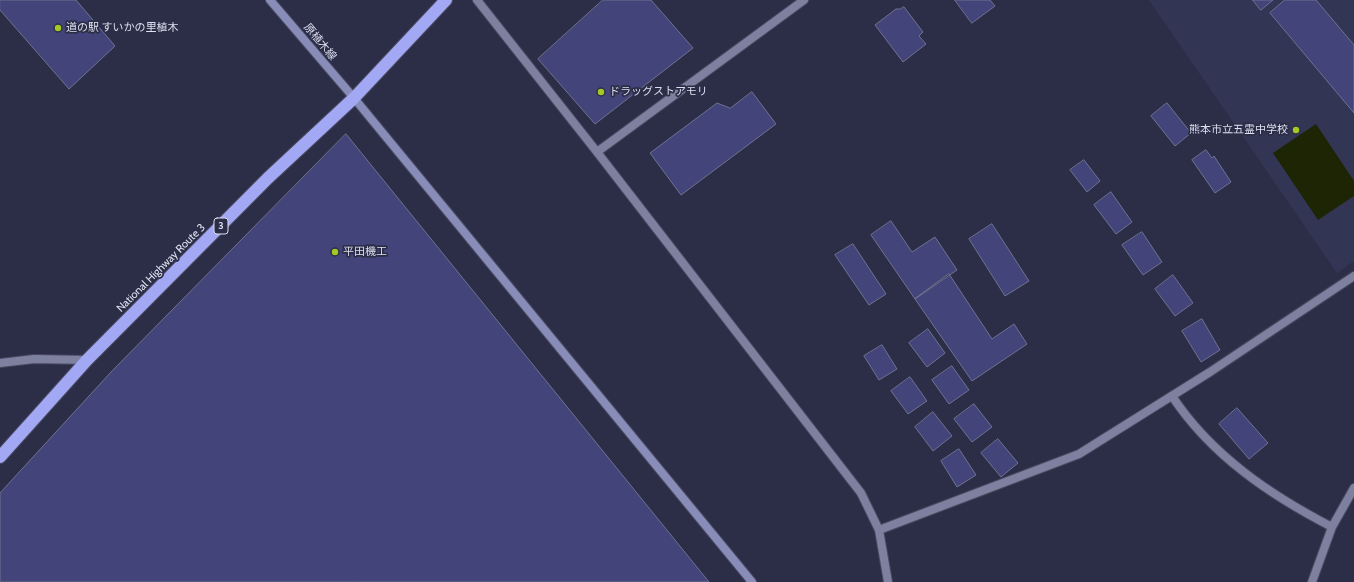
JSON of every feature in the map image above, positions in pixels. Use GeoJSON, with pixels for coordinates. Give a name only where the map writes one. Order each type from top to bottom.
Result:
{"type":"FeatureCollection","features":[{"type":"Feature","properties":{"kind":"highway","name":"National Highway Route 3"},"geometry":{"type":"LineString","coordinates":[[0,457],[87,360],[268,178],[354,98],[446,0]]}},
{"type":"Feature","properties":{"kind":"street","name":"原植木線"},"geometry":{"type":"LineString","coordinates":[[270,0],[354,98],[752,582]]}},
{"type":"Feature","properties":{"kind":"street"},"geometry":{"type":"LineString","coordinates":[[477,0],[597,152],[861,493],[879,530],[888,582]]}},
{"type":"Feature","properties":{"kind":"street"},"geometry":{"type":"LineString","coordinates":[[597,152],[804,0]]}},
{"type":"Feature","properties":{"kind":"street"},"geometry":{"type":"LineString","coordinates":[[879,530],[1079,454],[1172,396],[1354,276]]}},
{"type":"Feature","properties":{"kind":"street"},"geometry":{"type":"LineString","coordinates":[[0,363],[34,359],[87,360]]}},
{"type":"Feature","properties":{"kind":"street"},"geometry":{"type":"LineString","coordinates":[[1172,396],[1185,415],[1217,450],[1250,477],[1295,508],[1332,527]]}},
{"type":"Feature","properties":{"kind":"street"},"geometry":{"type":"LineString","coordinates":[[1312,582],[1332,527],[1354,488]]}},
{"type":"Feature","properties":{"kind":"shaded area","name":"熊本市立五霊中学校"},"geometry":{"type":"Polygon","coordinates":[[[1149,0],[1354,0],[1354,261],[1337,273],[1149,0]]]}},
{"type":"Feature","properties":{"kind":"shaded area"},"geometry":{"type":"Polygon","coordinates":[[[1316,124],[1354,181],[1354,196],[1318,220],[1273,153],[1316,124]]]}},
{"type":"Feature","properties":{"kind":"building","name":"道の駅 すいかの里植木"},"geometry":{"type":"Polygon","coordinates":[[[0,0],[76,0],[115,46],[69,89],[0,10],[0,0]]]}},
{"type":"Feature","properties":{"kind":"building","name":"ドラッグストアモリ"},"geometry":{"type":"Polygon","coordinates":[[[603,0],[651,0],[693,48],[595,124],[538,59],[603,0]]]}},
{"type":"Feature","properties":{"kind":"building"},"geometry":{"type":"Polygon","coordinates":[[[955,0],[990,0],[995,6],[972,23],[955,0]]]}},
{"type":"Feature","properties":{"kind":"building"},"geometry":{"type":"Polygon","coordinates":[[[1253,0],[1273,0],[1261,10],[1253,0]]]}},
{"type":"Feature","properties":{"kind":"building"},"geometry":{"type":"Polygon","coordinates":[[[1285,0],[1316,0],[1354,45],[1354,113],[1270,13],[1285,0]]]}},
{"type":"Feature","properties":{"kind":"building"},"geometry":{"type":"Polygon","coordinates":[[[904,7],[923,32],[919,36],[926,44],[903,62],[875,25],[896,9],[904,7]]]}},
{"type":"Feature","properties":{"kind":"building"},"geometry":{"type":"Polygon","coordinates":[[[752,92],[776,124],[681,195],[650,153],[717,103],[730,108],[752,92]]]}},
{"type":"Feature","properties":{"kind":"building"},"geometry":{"type":"Polygon","coordinates":[[[1167,103],[1191,133],[1175,146],[1151,116],[1167,103]]]}},
{"type":"Feature","properties":{"kind":"building","name":"平田機工"},"geometry":{"type":"Polygon","coordinates":[[[346,134],[709,582],[0,582],[0,493],[112,371],[346,134]]]}},
{"type":"Feature","properties":{"kind":"building"},"geometry":{"type":"Polygon","coordinates":[[[1206,150],[1212,158],[1214,156],[1231,182],[1215,193],[1192,160],[1206,150]]]}},
{"type":"Feature","properties":{"kind":"building"},"geometry":{"type":"Polygon","coordinates":[[[1084,160],[1100,181],[1087,192],[1070,170],[1084,160]]]}},
{"type":"Feature","properties":{"kind":"building"},"geometry":{"type":"Polygon","coordinates":[[[1111,192],[1132,222],[1116,234],[1094,205],[1111,192]]]}},
{"type":"Feature","properties":{"kind":"building"},"geometry":{"type":"Polygon","coordinates":[[[891,221],[912,252],[935,237],[957,270],[915,299],[871,235],[891,221]]]}},
{"type":"Feature","properties":{"kind":"building"},"geometry":{"type":"Polygon","coordinates":[[[992,224],[1029,281],[1005,296],[969,239],[992,224]]]}},
{"type":"Feature","properties":{"kind":"building"},"geometry":{"type":"Polygon","coordinates":[[[1142,232],[1162,262],[1143,275],[1122,245],[1142,232]]]}},
{"type":"Feature","properties":{"kind":"building"},"geometry":{"type":"Polygon","coordinates":[[[853,244],[886,294],[869,305],[835,255],[853,244]]]}},
{"type":"Feature","properties":{"kind":"building"},"geometry":{"type":"Polygon","coordinates":[[[949,274],[992,339],[1014,324],[1027,344],[972,381],[915,299],[949,274]]]}},
{"type":"Feature","properties":{"kind":"building"},"geometry":{"type":"Polygon","coordinates":[[[1173,275],[1193,303],[1175,316],[1155,289],[1173,275]]]}},
{"type":"Feature","properties":{"kind":"building"},"geometry":{"type":"Polygon","coordinates":[[[1202,319],[1220,350],[1201,362],[1182,331],[1202,319]]]}},
{"type":"Feature","properties":{"kind":"building"},"geometry":{"type":"Polygon","coordinates":[[[928,329],[945,353],[927,367],[909,343],[928,329]]]}},
{"type":"Feature","properties":{"kind":"building"},"geometry":{"type":"Polygon","coordinates":[[[882,345],[897,369],[879,380],[864,356],[882,345]]]}},
{"type":"Feature","properties":{"kind":"building"},"geometry":{"type":"Polygon","coordinates":[[[952,366],[969,390],[949,404],[932,380],[952,366]]]}},
{"type":"Feature","properties":{"kind":"building"},"geometry":{"type":"Polygon","coordinates":[[[910,377],[927,401],[908,414],[891,391],[910,377]]]}},
{"type":"Feature","properties":{"kind":"building"},"geometry":{"type":"Polygon","coordinates":[[[974,404],[992,427],[972,442],[954,419],[974,404]]]}},
{"type":"Feature","properties":{"kind":"building"},"geometry":{"type":"Polygon","coordinates":[[[1237,408],[1268,443],[1249,459],[1219,424],[1237,408]]]}},
{"type":"Feature","properties":{"kind":"building"},"geometry":{"type":"Polygon","coordinates":[[[933,412],[952,436],[933,451],[915,427],[933,412]]]}},
{"type":"Feature","properties":{"kind":"building"},"geometry":{"type":"Polygon","coordinates":[[[998,439],[1018,463],[1001,477],[981,453],[998,439]]]}},
{"type":"Feature","properties":{"kind":"building"},"geometry":{"type":"Polygon","coordinates":[[[959,449],[976,475],[957,487],[941,461],[959,449]]]}},
{"type":"Feature","properties":{"kind":"place","name":"道の駅 すいかの里植木"},"geometry":{"type":"Point","coordinates":[58,28]}},
{"type":"Feature","properties":{"kind":"place","name":"ドラッグストアモリ"},"geometry":{"type":"Point","coordinates":[601,92]}},
{"type":"Feature","properties":{"kind":"place","name":"熊本市立五霊中学校"},"geometry":{"type":"Point","coordinates":[1296,130]}},
{"type":"Feature","properties":{"kind":"place","name":"平田機工"},"geometry":{"type":"Point","coordinates":[335,252]}}]}
